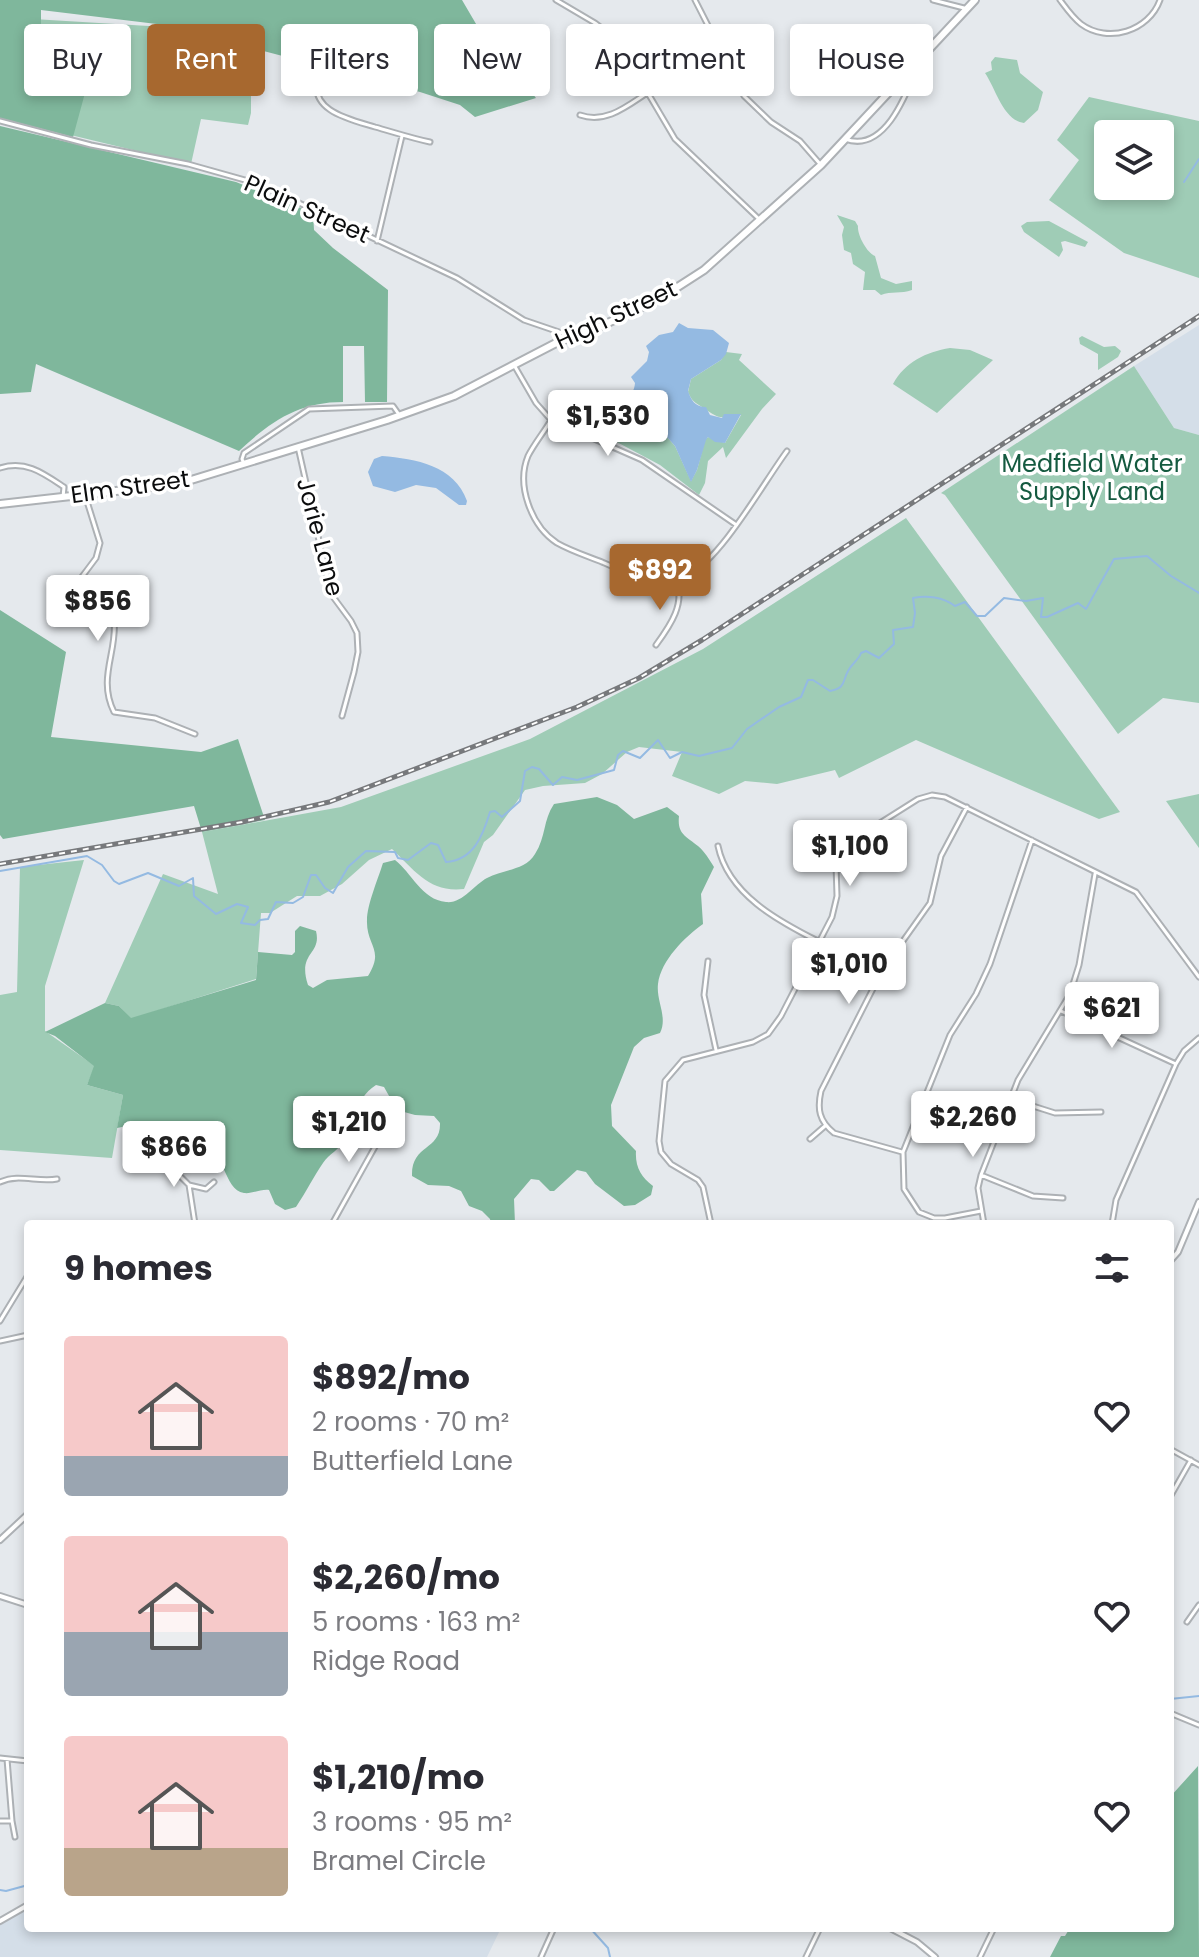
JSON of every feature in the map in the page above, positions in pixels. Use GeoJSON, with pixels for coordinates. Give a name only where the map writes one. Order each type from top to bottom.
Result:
{"type":"FeatureCollection","features":[{"type":"Feature","properties":{"kind":"main road","name":"High Street"},"geometry":{"type":"LineString","coordinates":[[933,44],[975,0]]}},
{"type":"Feature","properties":{"kind":"main road","name":"High Street"},"geometry":{"type":"LineString","coordinates":[[258,459],[400,416],[457,395],[558,342],[628,315],[674,290],[707,267],[821,165],[885,96]]}},
{"type":"Feature","properties":{"kind":"main road","name":"Elm Street"},"geometry":{"type":"LineString","coordinates":[[0,504],[178,484],[258,459]]}},
{"type":"Feature","properties":{"kind":"street"},"geometry":{"type":"LineString","coordinates":[[556,0],[594,24]]}},
{"type":"Feature","properties":{"kind":"street"},"geometry":{"type":"LineString","coordinates":[[568,7],[571,0]]}},
{"type":"Feature","properties":{"kind":"street"},"geometry":{"type":"LineString","coordinates":[[695,0],[744,96],[771,122],[800,141],[821,165]]}},
{"type":"Feature","properties":{"kind":"street"},"geometry":{"type":"LineString","coordinates":[[933,0],[965,9]]}},
{"type":"Feature","properties":{"kind":"street"},"geometry":{"type":"LineString","coordinates":[[1060,0],[1084,26],[1110,33],[1125,32],[1141,24],[1155,12],[1160,0]]}},
{"type":"Feature","properties":{"kind":"street"},"geometry":{"type":"LineString","coordinates":[[319,96],[332,113],[350,121],[430,142]]}},
{"type":"Feature","properties":{"kind":"street"},"geometry":{"type":"LineString","coordinates":[[580,115],[591,119],[606,117],[642,96]]}},
{"type":"Feature","properties":{"kind":"street"},"geometry":{"type":"LineString","coordinates":[[649,96],[669,131],[684,149],[759,219]]}},
{"type":"Feature","properties":{"kind":"street"},"geometry":{"type":"LineString","coordinates":[[845,139],[865,141],[882,131],[905,96]]}},
{"type":"Feature","properties":{"kind":"street","name":"Plain Street"},"geometry":{"type":"LineString","coordinates":[[0,121],[77,142],[188,164],[252,181],[457,278],[524,320],[567,338]]}},
{"type":"Feature","properties":{"kind":"street"},"geometry":{"type":"LineString","coordinates":[[377,241],[402,136]]}},
{"type":"Feature","properties":{"kind":"street"},"geometry":{"type":"LineString","coordinates":[[551,329],[558,342]]}},
{"type":"Feature","properties":{"kind":"street"},"geometry":{"type":"LineString","coordinates":[[514,365],[536,403],[551,420],[642,460],[735,524]]}},
{"type":"Feature","properties":{"kind":"street"},"geometry":{"type":"LineString","coordinates":[[244,464],[244,453],[309,409],[393,406],[400,416]]}},
{"type":"Feature","properties":{"kind":"street"},"geometry":{"type":"LineString","coordinates":[[551,420],[528,456],[524,479],[529,506],[541,526],[556,542],[635,577],[653,581],[692,572],[712,558],[787,451]]}},
{"type":"Feature","properties":{"kind":"street","name":"Jorie Lane"},"geometry":{"type":"LineString","coordinates":[[298,447],[331,594],[357,633],[356,662],[342,716]]}},
{"type":"Feature","properties":{"kind":"street"},"geometry":{"type":"LineString","coordinates":[[0,468],[25,465],[82,496],[100,543],[96,558],[75,586],[114,619],[107,673],[114,712],[155,718],[195,734]]}},
{"type":"Feature","properties":{"kind":"street"},"geometry":{"type":"LineString","coordinates":[[63,497],[64,487]]}},
{"type":"Feature","properties":{"kind":"street"},"geometry":{"type":"LineString","coordinates":[[656,645],[670,624],[678,603],[680,591],[675,578]]}},
{"type":"Feature","properties":{"kind":"street"},"geometry":{"type":"LineString","coordinates":[[710,1220],[703,1187],[698,1180],[665,1158],[659,1141],[663,1090],[670,1073],[683,1060],[753,1042],[768,1034],[781,1016],[836,906],[836,865],[846,845],[925,796],[945,797],[967,807],[1136,892],[1199,977]]}},
{"type":"Feature","properties":{"kind":"street"},"geometry":{"type":"LineString","coordinates":[[903,1152],[842,1136],[825,1126],[819,1112],[821,1091],[883,969],[930,903],[941,856],[967,807]]}},
{"type":"Feature","properties":{"kind":"street"},"geometry":{"type":"LineString","coordinates":[[981,1211],[945,1218],[934,1218],[919,1212],[904,1189],[903,1152],[950,1035],[976,994],[990,964],[1032,840]]}},
{"type":"Feature","properties":{"kind":"street"},"geometry":{"type":"LineString","coordinates":[[718,846],[723,865],[761,908],[775,919],[818,941]]}},
{"type":"Feature","properties":{"kind":"street"},"geometry":{"type":"LineString","coordinates":[[983,1220],[978,1188],[981,1175],[1011,1099],[1035,1050],[1070,994],[1079,965],[1095,874]]}},
{"type":"Feature","properties":{"kind":"street"},"geometry":{"type":"LineString","coordinates":[[708,961],[704,995],[716,1050]]}},
{"type":"Feature","properties":{"kind":"street"},"geometry":{"type":"LineString","coordinates":[[1061,1011],[1176,1064]]}},
{"type":"Feature","properties":{"kind":"street"},"geometry":{"type":"LineString","coordinates":[[1113,1220],[1116,1200],[1176,1064],[1184,1051],[1199,1038]]}},
{"type":"Feature","properties":{"kind":"street"},"geometry":{"type":"LineString","coordinates":[[1011,1099],[1055,1113],[1101,1112]]}},
{"type":"Feature","properties":{"kind":"street"},"geometry":{"type":"LineString","coordinates":[[334,1220],[376,1145],[396,1126]]}},
{"type":"Feature","properties":{"kind":"street"},"geometry":{"type":"LineString","coordinates":[[810,1139],[825,1126]]}},
{"type":"Feature","properties":{"kind":"street"},"geometry":{"type":"LineString","coordinates":[[167,1150],[179,1175],[189,1185],[206,1189],[214,1182]]}},
{"type":"Feature","properties":{"kind":"street"},"geometry":{"type":"LineString","coordinates":[[981,1175],[1033,1196],[1063,1198]]}},
{"type":"Feature","properties":{"kind":"street"},"geometry":{"type":"LineString","coordinates":[[0,1182],[12,1177],[57,1179]]}},
{"type":"Feature","properties":{"kind":"street"},"geometry":{"type":"LineString","coordinates":[[189,1185],[194,1220]]}},
{"type":"Feature","properties":{"kind":"street"},"geometry":{"type":"LineString","coordinates":[[1174,1256],[1199,1202]]}},
{"type":"Feature","properties":{"kind":"street"},"geometry":{"type":"LineString","coordinates":[[0,1321],[24,1282]]}},
{"type":"Feature","properties":{"kind":"street"},"geometry":{"type":"LineString","coordinates":[[0,1341],[24,1336]]}},
{"type":"Feature","properties":{"kind":"street"},"geometry":{"type":"LineString","coordinates":[[1174,1451],[1199,1465]]}},
{"type":"Feature","properties":{"kind":"street"},"geometry":{"type":"LineString","coordinates":[[1174,1490],[1191,1460]]}},
{"type":"Feature","properties":{"kind":"street"},"geometry":{"type":"LineString","coordinates":[[0,1539],[24,1518]]}},
{"type":"Feature","properties":{"kind":"street"},"geometry":{"type":"LineString","coordinates":[[0,1596],[24,1604]]}},
{"type":"Feature","properties":{"kind":"street"},"geometry":{"type":"LineString","coordinates":[[1187,1622],[1199,1605]]}},
{"type":"Feature","properties":{"kind":"street"},"geometry":{"type":"LineString","coordinates":[[1174,1715],[1199,1725]]}},
{"type":"Feature","properties":{"kind":"street"},"geometry":{"type":"LineString","coordinates":[[0,1758],[24,1761]]}},
{"type":"Feature","properties":{"kind":"street"},"geometry":{"type":"LineString","coordinates":[[7,1759],[15,1837]]}},
{"type":"Feature","properties":{"kind":"street"},"geometry":{"type":"LineString","coordinates":[[0,1821],[12,1821]]}},
{"type":"Feature","properties":{"kind":"street"},"geometry":{"type":"LineString","coordinates":[[0,1921],[24,1907]]}},
{"type":"Feature","properties":{"kind":"street"},"geometry":{"type":"LineString","coordinates":[[541,1957],[552,1932]]}},
{"type":"Feature","properties":{"kind":"street"},"geometry":{"type":"LineString","coordinates":[[806,1957],[818,1932]]}},
{"type":"Feature","properties":{"kind":"street"},"geometry":{"type":"LineString","coordinates":[[898,1932],[917,1942],[935,1957]]}},
{"type":"Feature","properties":{"kind":"street"},"geometry":{"type":"LineString","coordinates":[[980,1957],[992,1932]]}},
{"type":"Feature","properties":{"kind":"shaded area"},"geometry":{"type":"Polygon","coordinates":[[[1199,325],[1199,435],[1174,428],[1134,366],[1199,325]]]}},
{"type":"Feature","properties":{"kind":"shaded area"},"geometry":{"type":"Polygon","coordinates":[[[24,1911],[24,1932],[499,1932],[487,1957],[0,1957],[0,1925],[24,1911]]]}},
{"type":"Feature","properties":{"kind":"green space"},"geometry":{"type":"Polygon","coordinates":[[[0,0],[462,0],[476,24],[434,24],[434,96],[536,98],[475,117],[460,105],[418,91],[418,24],[281,24],[281,55],[265,51],[265,24],[157,24],[41,10],[41,24],[24,24],[24,96],[84,96],[73,137],[0,118],[0,0]]]}},
{"type":"Feature","properties":{"kind":"green space"},"geometry":{"type":"Polygon","coordinates":[[[0,17],[116,24],[24,24],[24,96],[131,96],[131,25],[147,26],[147,96],[251,96],[248,125],[201,119],[191,164],[0,118],[0,17]]]}},
{"type":"Feature","properties":{"kind":"green space"},"geometry":{"type":"Polygon","coordinates":[[[995,57],[1017,60],[1020,73],[1043,92],[1038,110],[1024,123],[1005,110],[985,73],[992,70],[991,62],[995,57]]]}},
{"type":"Feature","properties":{"kind":"green space"},"geometry":{"type":"Polygon","coordinates":[[[1089,97],[1199,121],[1199,278],[1124,253],[1049,200],[1079,160],[1057,140],[1089,97]]]}},
{"type":"Feature","properties":{"kind":"green space"},"geometry":{"type":"Polygon","coordinates":[[[0,126],[236,182],[313,213],[314,230],[388,290],[387,402],[365,402],[364,346],[343,346],[343,402],[313,405],[286,415],[239,451],[36,364],[31,392],[0,394],[0,126]]]}},
{"type":"Feature","properties":{"kind":"green space"},"geometry":{"type":"Polygon","coordinates":[[[837,215],[855,221],[863,243],[875,256],[881,278],[896,284],[912,281],[912,290],[881,295],[875,290],[863,290],[865,272],[853,264],[851,253],[844,250],[844,227],[837,215]]]}},
{"type":"Feature","properties":{"kind":"green space"},"geometry":{"type":"Polygon","coordinates":[[[1049,221],[1088,242],[1085,247],[1061,242],[1063,250],[1059,257],[1024,232],[1021,226],[1027,222],[1049,221]]]}},
{"type":"Feature","properties":{"kind":"green space"},"geometry":{"type":"Polygon","coordinates":[[[1082,336],[1104,347],[1115,346],[1121,351],[1118,357],[1098,370],[1098,354],[1080,344],[1079,338],[1082,336]]]}},
{"type":"Feature","properties":{"kind":"green space","name":"Medfield Water Supply Land"},"geometry":{"type":"Polygon","coordinates":[[[950,348],[970,350],[993,360],[937,413],[893,384],[917,359],[950,348]]]}},
{"type":"Feature","properties":{"kind":"green space"},"geometry":{"type":"Polygon","coordinates":[[[726,352],[742,354],[739,360],[776,394],[726,458],[723,447],[708,461],[705,483],[699,495],[660,465],[613,440],[618,427],[626,433],[667,437],[675,446],[691,481],[705,440],[708,437],[725,443],[741,415],[717,416],[695,402],[688,392],[691,379],[721,360],[726,352]]]}},
{"type":"Feature","properties":{"kind":"green space"},"geometry":{"type":"Polygon","coordinates":[[[1134,366],[1174,428],[1199,435],[1199,703],[1163,698],[1118,734],[941,493],[1134,366]]]}},
{"type":"Feature","properties":{"kind":"green space"},"geometry":{"type":"Polygon","coordinates":[[[906,518],[1120,812],[1099,819],[916,740],[839,778],[835,770],[777,784],[745,781],[719,794],[672,776],[682,752],[639,747],[627,752],[602,774],[585,783],[525,790],[493,835],[484,842],[464,889],[442,888],[432,884],[392,849],[369,860],[342,884],[320,896],[297,896],[270,913],[261,913],[256,979],[131,1019],[119,1006],[105,1003],[163,874],[218,894],[202,832],[341,807],[530,739],[703,649],[906,518]]]}},
{"type":"Feature","properties":{"kind":"green space"},"geometry":{"type":"Polygon","coordinates":[[[0,610],[66,652],[51,737],[201,752],[238,739],[265,820],[202,832],[194,806],[3,839],[0,835],[0,610]]]}},
{"type":"Feature","properties":{"kind":"green space"},"geometry":{"type":"Polygon","coordinates":[[[1199,794],[1199,848],[1166,801],[1199,794]]]}},
{"type":"Feature","properties":{"kind":"green space"},"geometry":{"type":"Polygon","coordinates":[[[597,797],[617,805],[634,819],[667,807],[679,816],[681,831],[703,851],[714,867],[701,894],[703,924],[675,950],[660,975],[658,990],[663,1021],[660,1033],[644,1038],[634,1047],[611,1105],[612,1126],[636,1151],[640,1171],[653,1186],[651,1195],[635,1205],[624,1206],[595,1184],[586,1172],[577,1170],[554,1191],[539,1180],[531,1179],[514,1199],[515,1220],[490,1220],[482,1211],[469,1206],[461,1191],[449,1186],[428,1185],[412,1176],[416,1158],[436,1139],[440,1123],[434,1116],[397,1110],[384,1087],[376,1085],[363,1097],[344,1143],[323,1163],[296,1207],[285,1210],[275,1204],[269,1190],[244,1193],[237,1190],[208,1145],[190,1140],[160,1141],[155,1138],[155,1132],[145,1128],[117,1128],[123,1095],[87,1085],[94,1066],[55,1036],[45,1032],[105,1003],[119,1006],[131,1018],[256,980],[258,952],[292,955],[295,952],[295,931],[300,926],[316,931],[316,945],[305,966],[308,985],[313,988],[327,980],[368,976],[375,953],[367,929],[367,914],[383,863],[395,860],[430,896],[452,902],[487,878],[531,860],[539,848],[554,804],[597,797]]]}},
{"type":"Feature","properties":{"kind":"green space"},"geometry":{"type":"Polygon","coordinates":[[[84,860],[45,986],[45,1031],[95,1066],[87,1085],[123,1095],[112,1158],[0,1150],[0,995],[17,992],[20,867],[84,860]]]}},
{"type":"Feature","properties":{"kind":"green space"},"geometry":{"type":"Polygon","coordinates":[[[1198,1766],[1199,1957],[1050,1957],[1061,1936],[1068,1932],[1174,1932],[1174,1793],[1198,1766]]]}},
{"type":"Feature","properties":{"kind":"water"},"geometry":{"type":"Polygon","coordinates":[[[679,323],[688,328],[713,330],[729,343],[721,360],[691,379],[688,391],[692,400],[706,407],[710,415],[722,418],[724,414],[741,414],[725,443],[708,437],[691,482],[675,446],[667,437],[630,436],[623,433],[613,417],[634,388],[631,377],[647,361],[649,352],[646,346],[659,335],[673,332],[679,323]]]}},
{"type":"Feature","properties":{"kind":"water"},"geometry":{"type":"Polygon","coordinates":[[[382,456],[420,462],[443,472],[461,489],[466,505],[459,505],[436,488],[416,485],[395,492],[373,486],[368,472],[374,459],[382,456]]]}},
{"type":"Feature","properties":{"kind":"waterway"},"geometry":{"type":"LineString","coordinates":[[1184,182],[1199,159]]}},
{"type":"Feature","properties":{"kind":"waterway"},"geometry":{"type":"LineString","coordinates":[[0,871],[87,856],[102,865],[119,884],[148,873],[179,886],[193,878],[194,896],[216,914],[237,904],[248,907],[241,923],[255,925],[260,920],[268,919],[276,902],[293,903],[303,897],[311,875],[316,875],[333,893],[348,867],[366,851],[395,852],[398,858],[408,860],[431,843],[438,845],[446,862],[464,857],[476,845],[490,812],[495,811],[502,817],[520,801],[525,771],[532,767],[539,769],[553,785],[562,777],[577,780],[614,770],[618,755],[623,751],[640,758],[658,740],[670,758],[682,752],[699,756],[732,748],[747,729],[779,707],[801,697],[808,680],[830,691],[835,690],[843,684],[861,653],[866,651],[879,658],[894,644],[893,630],[913,627],[913,598],[935,598],[955,606],[965,602],[977,616],[985,616],[1004,598],[1026,601],[1043,598],[1041,617],[1047,617],[1078,603],[1086,609],[1114,559],[1147,556],[1199,593]]}},
{"type":"Feature","properties":{"kind":"waterway"},"geometry":{"type":"LineString","coordinates":[[1174,1699],[1199,1696]]}},
{"type":"Feature","properties":{"kind":"waterway"},"geometry":{"type":"LineString","coordinates":[[0,1890],[24,1886]]}},
{"type":"Feature","properties":{"kind":"waterway"},"geometry":{"type":"LineString","coordinates":[[594,1932],[608,1948],[610,1957]]}},
{"type":"Feature","properties":{"kind":"railway"},"geometry":{"type":"LineString","coordinates":[[0,864],[242,822],[329,802],[577,707],[639,678],[702,640],[1199,316]]}}]}
